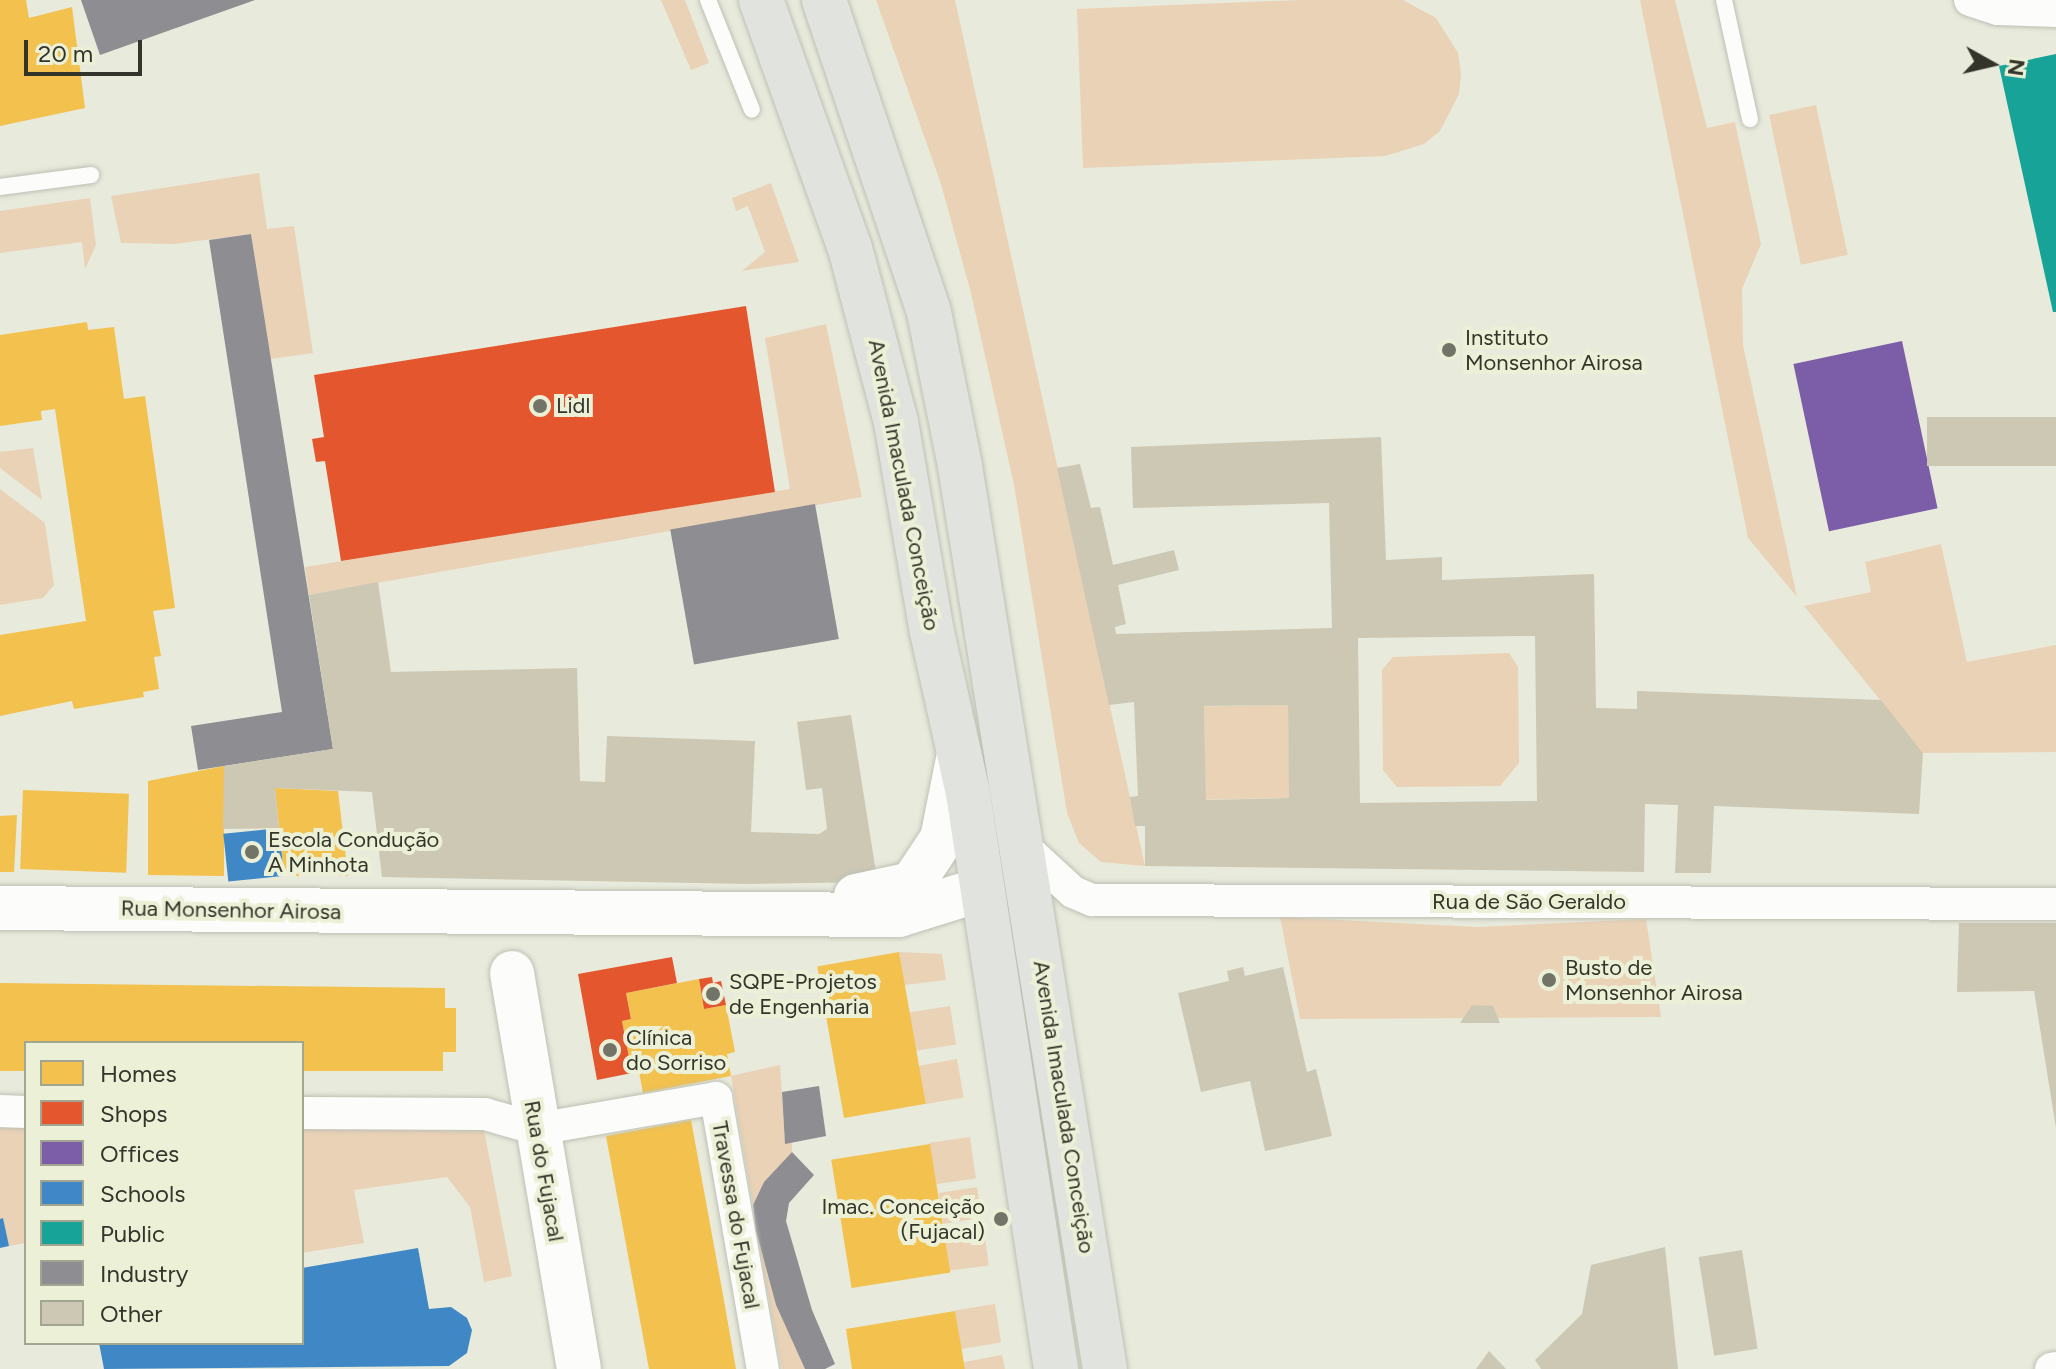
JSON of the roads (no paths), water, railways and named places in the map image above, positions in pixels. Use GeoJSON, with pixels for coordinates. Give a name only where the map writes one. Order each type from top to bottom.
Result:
{"type":"FeatureCollection","features":[{"type":"Feature","properties":{"kind":"main road","name":"Avenida Imaculada Conceição"},"geometry":{"type":"LineString","coordinates":[[761,0],[818,148],[870,315],[959,754],[1056,1369]]}},
{"type":"Feature","properties":{"kind":"main road","name":"Avenida Imaculada Conceição"},"geometry":{"type":"LineString","coordinates":[[824,0],[929,312],[960,466],[1105,1369]]}},
{"type":"Feature","properties":{"kind":"main road"},"geometry":{"type":"LineString","coordinates":[[772,914],[912,884],[942,839],[959,754]]}},
{"type":"Feature","properties":{"kind":"main road"},"geometry":{"type":"LineString","coordinates":[[461,915],[512,973],[554,911],[915,914],[982,889],[1007,870],[1022,845]]}},
{"type":"Feature","properties":{"kind":"main road","name":"Rua Monsenhor Airosa"},"geometry":{"type":"LineString","coordinates":[[0,908],[461,915],[554,911]]}},
{"type":"Feature","properties":{"kind":"main road","name":"Rua do Fujacal"},"geometry":{"type":"LineString","coordinates":[[512,973],[579,1369]]}},
{"type":"Feature","properties":{"kind":"street"},"geometry":{"type":"LineString","coordinates":[[1970,0],[1998,9],[2056,11]]}},
{"type":"Feature","properties":{"kind":"street","name":"Rua de São Geraldo"},"geometry":{"type":"LineString","coordinates":[[1022,845],[1073,892],[1092,900],[2056,904]]}},
{"type":"Feature","properties":{"kind":"street","name":"Travessa do Fujacal"},"geometry":{"type":"LineString","coordinates":[[537,1129],[716,1098],[763,1369]]}},
{"type":"Feature","properties":{"kind":"street"},"geometry":{"type":"LineString","coordinates":[[0,1111],[24,1112]]}},
{"type":"Feature","properties":{"kind":"street"},"geometry":{"type":"LineString","coordinates":[[304,1113],[485,1114],[537,1129]]}},
{"type":"Feature","properties":{"kind":"lane"},"geometry":{"type":"LineString","coordinates":[[708,0],[752,110]]}},
{"type":"Feature","properties":{"kind":"lane"},"geometry":{"type":"LineString","coordinates":[[1724,0],[1750,119]]}},
{"type":"Feature","properties":{"kind":"lane"},"geometry":{"type":"LineString","coordinates":[[0,187],[91,175]]}},
{"type":"Feature","properties":{"kind":"place","name":"Instituto Monsenhor Airosa"},"geometry":{"type":"Point","coordinates":[1449,350]}},
{"type":"Feature","properties":{"kind":"place","name":"Lidl"},"geometry":{"type":"Point","coordinates":[540,406]}},
{"type":"Feature","properties":{"kind":"place","name":"Escola Condução A Minhota"},"geometry":{"type":"Point","coordinates":[252,852]}},
{"type":"Feature","properties":{"kind":"place","name":"Busto de Monsenhor Airosa"},"geometry":{"type":"Point","coordinates":[1549,980]}},
{"type":"Feature","properties":{"kind":"place","name":"SQPE-Projetos de Engenharia"},"geometry":{"type":"Point","coordinates":[713,994]}},
{"type":"Feature","properties":{"kind":"place","name":"Clínica do Sorriso"},"geometry":{"type":"Point","coordinates":[610,1050]}},
{"type":"Feature","properties":{"kind":"place","name":"Imac. Conceição (Fujacal)"},"geometry":{"type":"Point","coordinates":[1001,1219]}}]}
